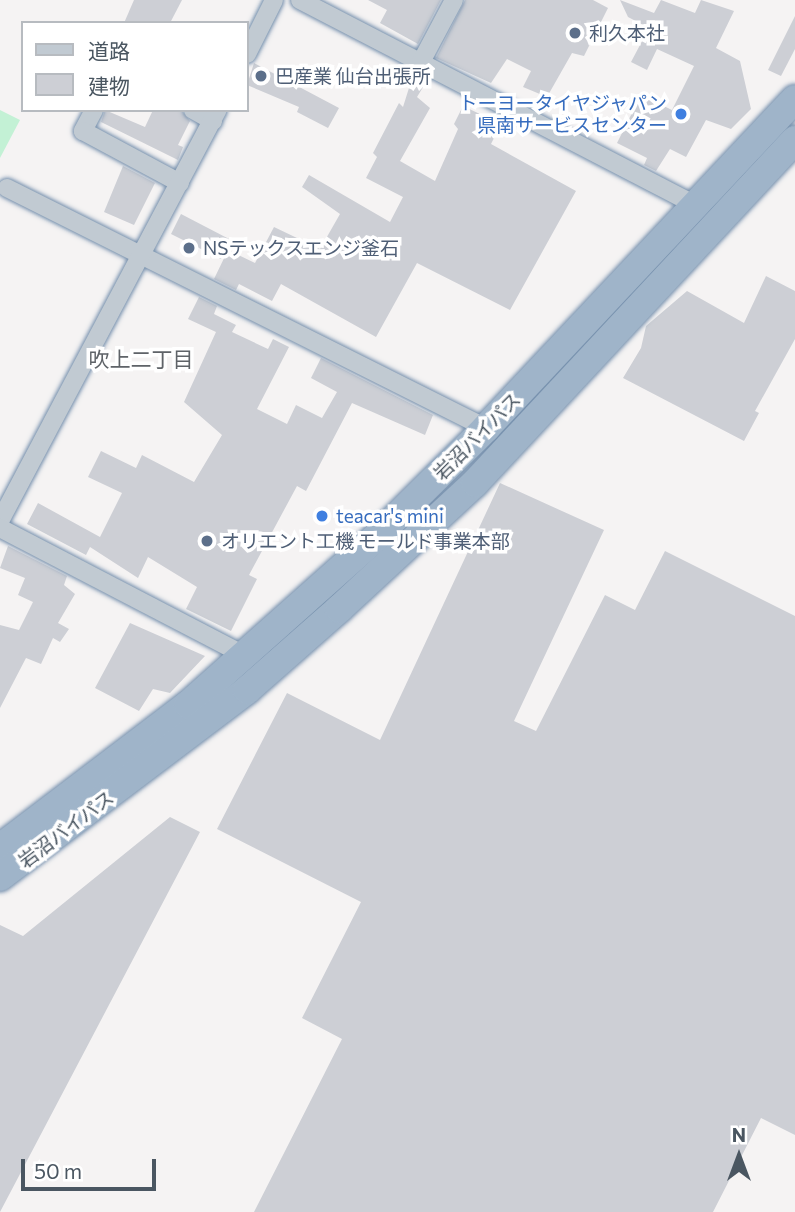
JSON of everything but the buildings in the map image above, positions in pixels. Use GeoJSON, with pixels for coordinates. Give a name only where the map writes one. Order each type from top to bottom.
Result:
{"type":"FeatureCollection","features":[{"type":"Feature","properties":{"kind":"highway","name":"岩沼バイパス"},"geometry":{"type":"LineString","coordinates":[[0,848],[246,656],[485,428],[795,99]]}},
{"type":"Feature","properties":{"kind":"highway","name":"岩沼バイパス"},"geometry":{"type":"LineString","coordinates":[[0,877],[247,690],[475,483],[795,140]]}},
{"type":"Feature","properties":{"kind":"street"},"geometry":{"type":"LineString","coordinates":[[248,52],[274,0]]}},
{"type":"Feature","properties":{"kind":"street"},"geometry":{"type":"LineString","coordinates":[[300,0],[696,205]]}},
{"type":"Feature","properties":{"kind":"street"},"geometry":{"type":"LineString","coordinates":[[421,62],[454,0]]}},
{"type":"Feature","properties":{"kind":"street"},"geometry":{"type":"LineString","coordinates":[[93,112],[83,131],[180,183]]}},
{"type":"Feature","properties":{"kind":"street"},"geometry":{"type":"LineString","coordinates":[[0,522],[215,116]]}},
{"type":"Feature","properties":{"kind":"street"},"geometry":{"type":"LineString","coordinates":[[7,188],[141,259],[485,428]]}},
{"type":"Feature","properties":{"kind":"street"},"geometry":{"type":"LineString","coordinates":[[0,528],[246,656]]}},
{"type":"Feature","properties":{"kind":"green space"},"geometry":{"type":"Polygon","coordinates":[[[0,110],[20,120],[0,158],[0,110]]]}},
{"type":"Feature","properties":{"kind":"place","name":"利久本社"},"geometry":{"type":"Point","coordinates":[575,33]}},
{"type":"Feature","properties":{"kind":"place","name":"巴産業 仙台出張所"},"geometry":{"type":"Point","coordinates":[261,76]}},
{"type":"Feature","properties":{"kind":"place","name":"トーヨータイヤジャパン 県南サービスセンター"},"geometry":{"type":"Point","coordinates":[681,114]}},
{"type":"Feature","properties":{"kind":"place","name":"NSテックスエンジ釜石"},"geometry":{"type":"Point","coordinates":[189,248]}},
{"type":"Feature","properties":{"kind":"place","name":"teacar's mini"},"geometry":{"type":"Point","coordinates":[322,516]}},
{"type":"Feature","properties":{"kind":"place","name":"オリエント工機 モールド事業本部"},"geometry":{"type":"Point","coordinates":[207,541]}},
{"type":"Feature","properties":{"kind":"district","name":"吹上二丁目"},"geometry":{"type":"Point","coordinates":[141,359]}}]}
